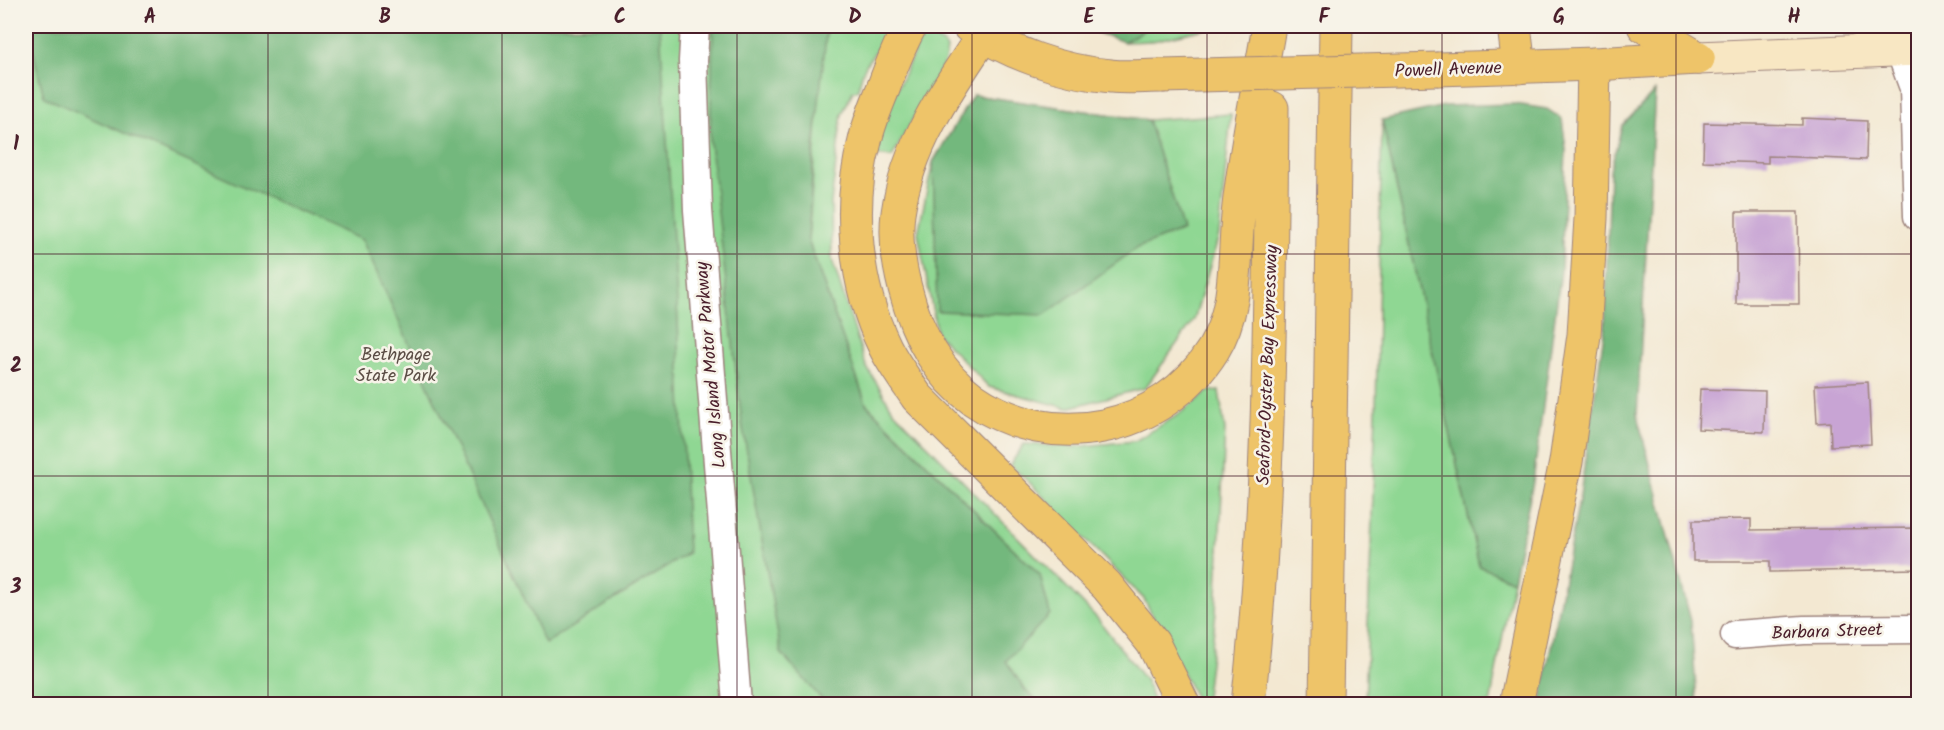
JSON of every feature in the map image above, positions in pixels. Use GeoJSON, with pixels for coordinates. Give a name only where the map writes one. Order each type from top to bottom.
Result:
{"type":"FeatureCollection","features":[{"type":"Feature","properties":{"kind":"main road"},"geometry":{"type":"LineString","coordinates":[[910,26],[899,45],[865,141],[857,191],[859,263],[884,346],[917,397],[1107,586],[1134,616],[1153,643],[1183,705]]}},
{"type":"Feature","properties":{"kind":"main road"},"geometry":{"type":"LineString","coordinates":[[976,31],[934,112],[903,188],[898,215],[901,273],[920,333],[936,360],[953,381],[972,398],[1002,415],[1044,428],[1070,431],[1116,425],[1140,416],[1182,386],[1200,368],[1214,349],[1231,301],[1237,257],[1239,208],[1271,26]]}},
{"type":"Feature","properties":{"kind":"main road","name":"Seaford-Oyster Bay Expressway"},"geometry":{"type":"LineString","coordinates":[[1248,705],[1265,472],[1270,318],[1271,26]]}},
{"type":"Feature","properties":{"kind":"main road"},"geometry":{"type":"LineString","coordinates":[[1326,705],[1336,26]]}},
{"type":"Feature","properties":{"kind":"main road"},"geometry":{"type":"LineString","coordinates":[[1514,26],[1518,67]]}},
{"type":"Feature","properties":{"kind":"main road"},"geometry":{"type":"LineString","coordinates":[[1644,26],[1698,58]]}},
{"type":"Feature","properties":{"kind":"main road","name":"Powell Avenue"},"geometry":{"type":"LineString","coordinates":[[976,31],[1047,63],[1112,76],[1594,64],[1904,41]]}},
{"type":"Feature","properties":{"kind":"main road"},"geometry":{"type":"LineString","coordinates":[[1516,705],[1566,462],[1584,335],[1591,218],[1594,64]]}},
{"type":"Feature","properties":{"kind":"street","name":"Long Island Motor Parkway"},"geometry":{"type":"LineString","coordinates":[[694,26],[698,210],[737,705]]}},
{"type":"Feature","properties":{"kind":"street"},"geometry":{"type":"LineString","coordinates":[[1904,41],[1914,88],[1918,216]]}},
{"type":"Feature","properties":{"kind":"street","name":"Barbara Street"},"geometry":{"type":"LineString","coordinates":[[1735,635],[1804,630],[1918,629]]}},
{"type":"Feature","properties":{"kind":"green space","name":"Bethpage State Park"},"geometry":{"type":"Polygon","coordinates":[[[26,26],[885,26],[882,42],[867,63],[858,90],[853,91],[842,114],[831,203],[832,260],[866,366],[893,410],[1097,618],[1146,681],[1154,704],[26,704],[26,26]],[[819,95],[771,101],[797,417],[1040,575],[866,404],[808,240],[819,95]]]}},
{"type":"Feature","properties":{"kind":"green space"},"geometry":{"type":"Polygon","coordinates":[[[27,26],[660,26],[678,320],[688,553],[545,644],[362,240],[44,97],[27,26]]]}},
{"type":"Feature","properties":{"kind":"green space"},"geometry":{"type":"Polygon","coordinates":[[[713,26],[827,26],[814,149],[808,240],[866,404],[1040,575],[1050,614],[1006,661],[1026,691],[1041,704],[826,704],[781,653],[742,423],[710,142],[713,26]]]}},
{"type":"Feature","properties":{"kind":"green space"},"geometry":{"type":"Polygon","coordinates":[[[1079,26],[1150,26],[1124,42],[1079,26]]]}},
{"type":"Feature","properties":{"kind":"green space"},"geometry":{"type":"Polygon","coordinates":[[[1150,26],[1217,26],[1153,41],[1124,42],[1150,26]]]}},
{"type":"Feature","properties":{"kind":"green space"},"geometry":{"type":"Polygon","coordinates":[[[929,36],[944,44],[947,49],[945,61],[892,157],[873,155],[882,121],[921,38],[929,36]]]}},
{"type":"Feature","properties":{"kind":"green space"},"geometry":{"type":"Polygon","coordinates":[[[1655,91],[1637,415],[1691,621],[1697,704],[1540,704],[1580,495],[1605,326],[1610,170],[1622,126],[1655,91]]]}},
{"type":"Feature","properties":{"kind":"green space"},"geometry":{"type":"Polygon","coordinates":[[[973,95],[1148,120],[1231,114],[1219,235],[1194,320],[1145,388],[1067,408],[989,387],[937,334],[918,233],[933,162],[973,95]]]}},
{"type":"Feature","properties":{"kind":"green space"},"geometry":{"type":"Polygon","coordinates":[[[973,95],[1148,120],[1183,230],[1137,248],[1044,315],[937,311],[933,162],[973,95]]]}},
{"type":"Feature","properties":{"kind":"green space"},"geometry":{"type":"Polygon","coordinates":[[[1515,104],[1547,109],[1562,119],[1566,149],[1561,271],[1533,482],[1513,581],[1479,566],[1382,120],[1444,106],[1515,104]]]}},
{"type":"Feature","properties":{"kind":"green space"},"geometry":{"type":"Polygon","coordinates":[[[1382,120],[1479,565],[1513,581],[1490,704],[1365,704],[1376,411],[1382,120]]]}},
{"type":"Feature","properties":{"kind":"green space"},"geometry":{"type":"Polygon","coordinates":[[[1209,391],[1219,391],[1225,430],[1216,612],[1205,704],[1199,704],[1144,599],[1010,465],[1024,444],[1073,447],[1135,441],[1178,415],[1209,391]]]}},
{"type":"Feature","properties":{"kind":"building"},"geometry":{"type":"Polygon","coordinates":[[[1802,118],[1867,121],[1866,160],[1768,156],[1768,163],[1703,161],[1704,123],[1802,125],[1802,118]]]}},
{"type":"Feature","properties":{"kind":"building"},"geometry":{"type":"Polygon","coordinates":[[[1736,212],[1798,212],[1799,304],[1736,304],[1736,212]]]}},
{"type":"Feature","properties":{"kind":"building"},"geometry":{"type":"Polygon","coordinates":[[[1868,382],[1871,444],[1831,446],[1830,422],[1817,423],[1815,385],[1868,382]]]}},
{"type":"Feature","properties":{"kind":"building"},"geometry":{"type":"Polygon","coordinates":[[[1700,389],[1765,391],[1764,432],[1698,429],[1700,389]]]}},
{"type":"Feature","properties":{"kind":"building"},"geometry":{"type":"Polygon","coordinates":[[[1751,519],[1751,530],[1915,528],[1916,569],[1770,572],[1770,561],[1693,561],[1693,520],[1751,519]]]}}]}
